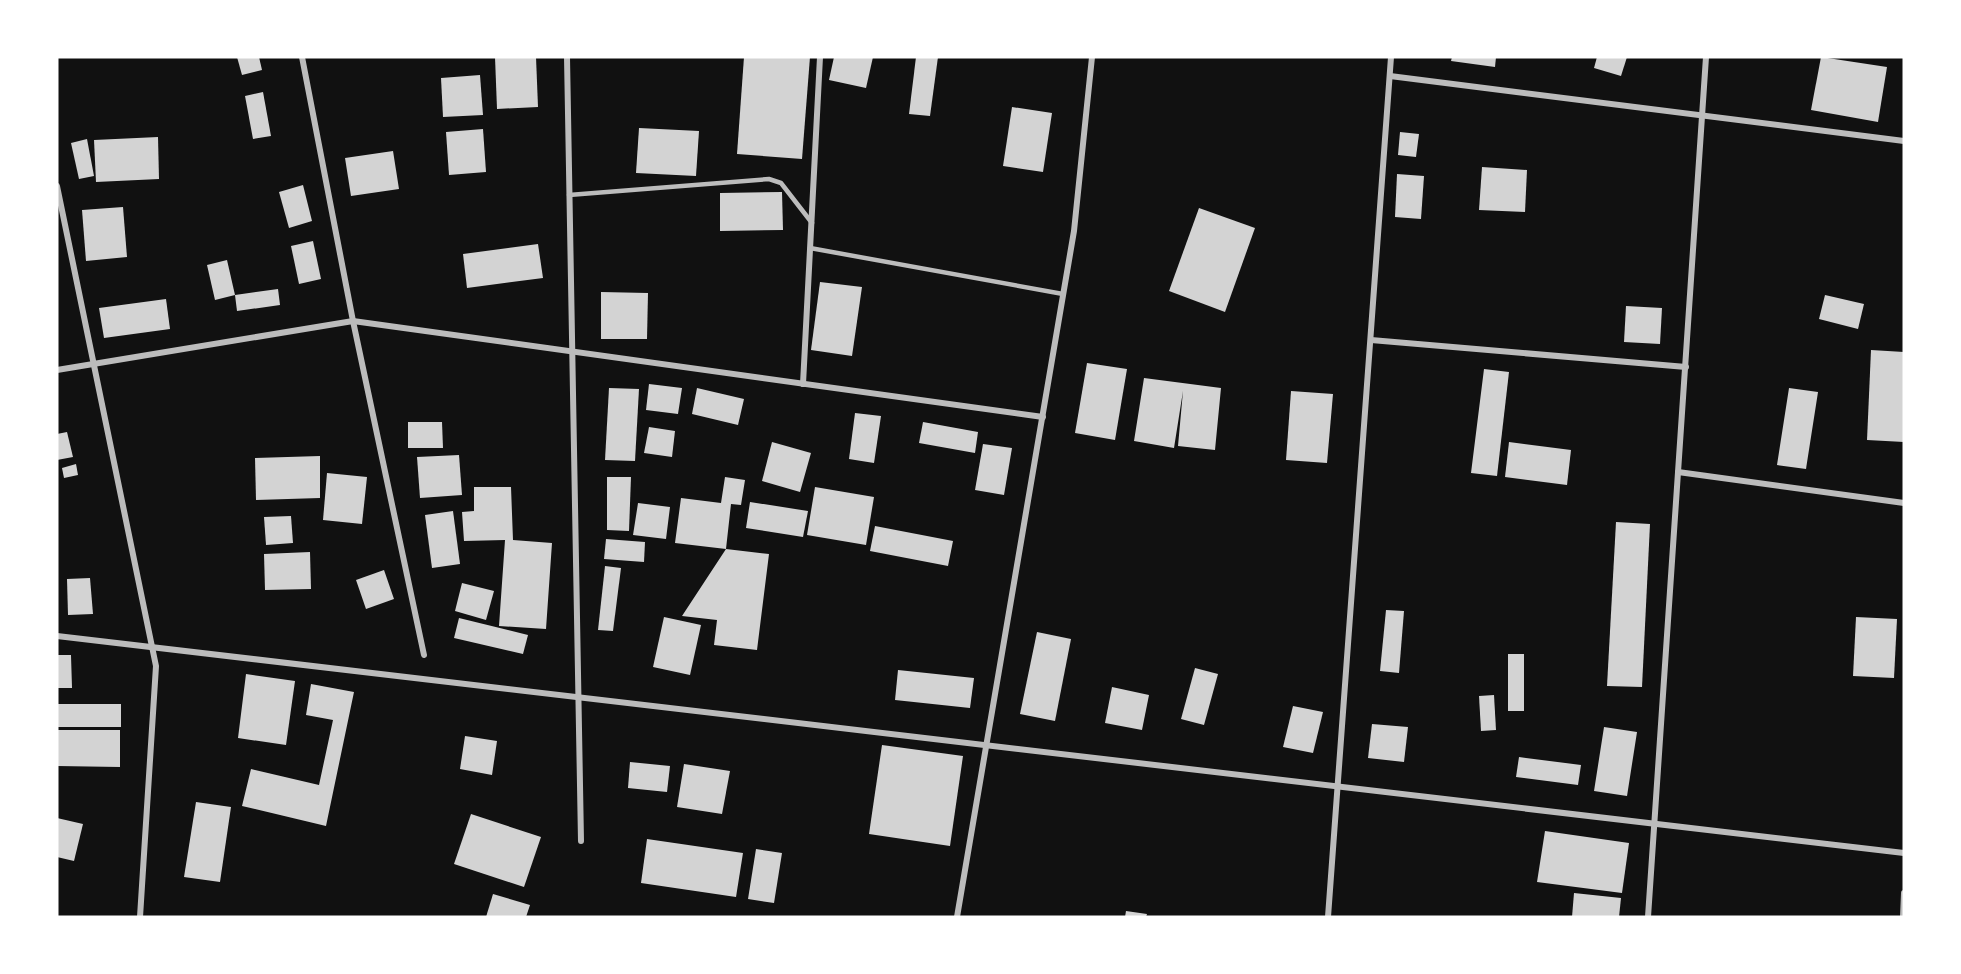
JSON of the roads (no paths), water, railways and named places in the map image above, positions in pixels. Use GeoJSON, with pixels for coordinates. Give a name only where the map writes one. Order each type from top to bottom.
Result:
{"type":"FeatureCollection","features":[{"type":"Feature","properties":{"kind":"street"},"geometry":{"type":"LineString","coordinates":[[302,57],[353,321],[424,655]]}},
{"type":"Feature","properties":{"kind":"street"},"geometry":{"type":"LineString","coordinates":[[567,57],[581,841]]}},
{"type":"Feature","properties":{"kind":"street"},"geometry":{"type":"LineString","coordinates":[[803,384],[820,57]]}},
{"type":"Feature","properties":{"kind":"street"},"geometry":{"type":"LineString","coordinates":[[957,917],[1074,231],[1092,57]]}},
{"type":"Feature","properties":{"kind":"street"},"geometry":{"type":"LineString","coordinates":[[1328,917],[1391,57]]}},
{"type":"Feature","properties":{"kind":"street"},"geometry":{"type":"LineString","coordinates":[[1648,917],[1706,57]]}},
{"type":"Feature","properties":{"kind":"street"},"geometry":{"type":"LineString","coordinates":[[1390,76],[1904,141]]}},
{"type":"Feature","properties":{"kind":"street"},"geometry":{"type":"LineString","coordinates":[[57,186],[156,666],[140,917]]}},
{"type":"Feature","properties":{"kind":"street"},"geometry":{"type":"LineString","coordinates":[[57,370],[353,321],[1042,417]]}},
{"type":"Feature","properties":{"kind":"street"},"geometry":{"type":"LineString","coordinates":[[1371,340],[1686,367]]}},
{"type":"Feature","properties":{"kind":"street"},"geometry":{"type":"LineString","coordinates":[[1678,472],[1904,503]]}},
{"type":"Feature","properties":{"kind":"street"},"geometry":{"type":"LineString","coordinates":[[57,636],[1904,853]]}},
{"type":"Feature","properties":{"kind":"street"},"geometry":{"type":"LineString","coordinates":[[1903,917],[1904,893]]}},
{"type":"Feature","properties":{"kind":"lane"},"geometry":{"type":"LineString","coordinates":[[569,195],[769,179],[781,183],[812,222]]}},
{"type":"Feature","properties":{"kind":"lane"},"geometry":{"type":"LineString","coordinates":[[810,248],[1063,294]]}}]}
